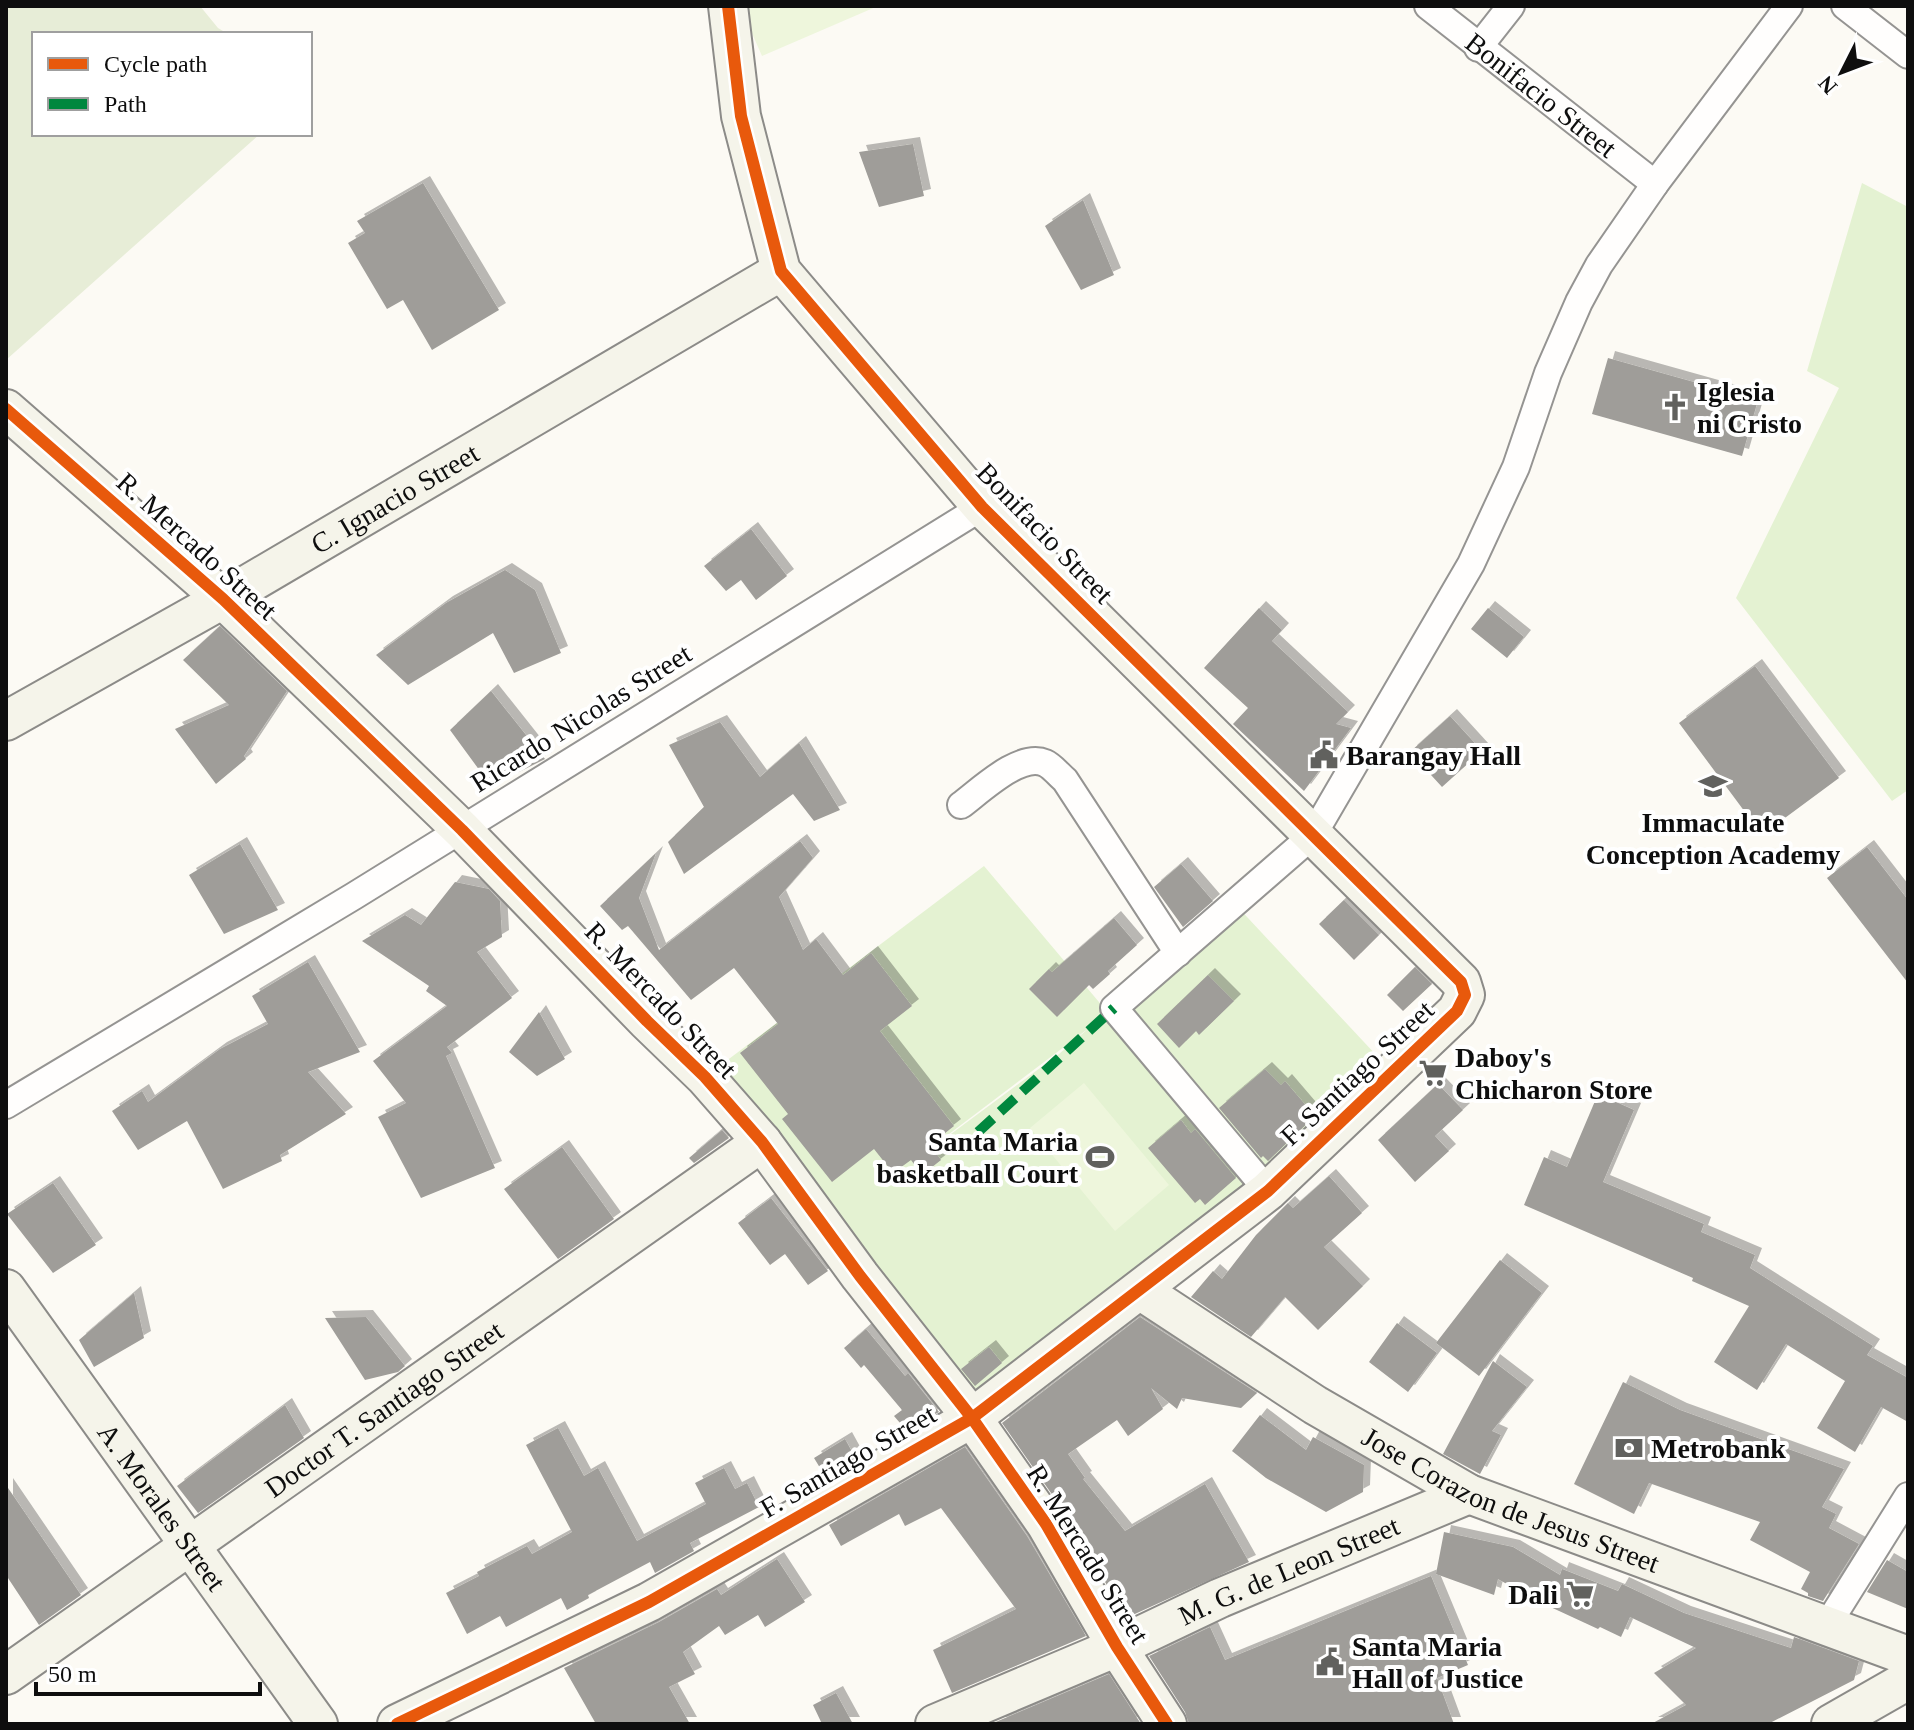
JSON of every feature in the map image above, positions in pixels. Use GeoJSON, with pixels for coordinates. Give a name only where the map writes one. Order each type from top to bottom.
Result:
{"type":"FeatureCollection","features":[{"type":"Feature","properties":{"kind":"street","name":"Bonifacio Street"},"geometry":{"type":"LineString","coordinates":[[728,6],[741,116],[781,271],[982,507],[1461,982],[1465,995],[1457,1011]]}},
{"type":"Feature","properties":{"kind":"street","name":"Bonifacio Street"},"geometry":{"type":"LineString","coordinates":[[1428,6],[1655,184]]}},
{"type":"Feature","properties":{"kind":"street"},"geometry":{"type":"LineString","coordinates":[[1478,48],[1511,6]]}},
{"type":"Feature","properties":{"kind":"street"},"geometry":{"type":"LineString","coordinates":[[1268,1191],[1114,1008],[1313,835],[1471,564],[1516,467],[1548,373],[1599,265],[1655,184],[1789,6]]}},
{"type":"Feature","properties":{"kind":"street"},"geometry":{"type":"LineString","coordinates":[[1845,6],[1908,55]]}},
{"type":"Feature","properties":{"kind":"street","name":"C. Ignacio Street"},"geometry":{"type":"LineString","coordinates":[[6,721],[223,599],[781,271]]}},
{"type":"Feature","properties":{"kind":"street","name":"R. Mercado Street"},"geometry":{"type":"LineString","coordinates":[[6,409],[223,599],[462,830],[705,1077],[762,1142],[860,1276],[972,1418],[1046,1524],[1117,1647],[1167,1724]]}},
{"type":"Feature","properties":{"kind":"street","name":"Ricardo Nicolas Street"},"geometry":{"type":"LineString","coordinates":[[6,1105],[462,830],[982,507]]}},
{"type":"Feature","properties":{"kind":"street"},"geometry":{"type":"LineString","coordinates":[[961,805],[1007,770],[1024,762],[1044,762],[1065,780],[1178,953]]}},
{"type":"Feature","properties":{"kind":"street","name":"F. Santiago Street"},"geometry":{"type":"LineString","coordinates":[[397,1724],[649,1602],[972,1418],[1268,1191],[1457,1011]]}},
{"type":"Feature","properties":{"kind":"street","name":"Doctor T. Santiago Street"},"geometry":{"type":"LineString","coordinates":[[6,1675],[762,1142]]}},
{"type":"Feature","properties":{"kind":"street","name":"A. Morales Street"},"geometry":{"type":"LineString","coordinates":[[6,1289],[318,1724]]}},
{"type":"Feature","properties":{"kind":"street","name":"Jose Corazon de Jesus Street"},"geometry":{"type":"LineString","coordinates":[[1140,1290],[1315,1405],[1469,1494],[1908,1656]]}},
{"type":"Feature","properties":{"kind":"street","name":"M. G. de Leon Street"},"geometry":{"type":"LineString","coordinates":[[935,1724],[1117,1647],[1220,1598],[1469,1494]]}},
{"type":"Feature","properties":{"kind":"street"},"geometry":{"type":"LineString","coordinates":[[1826,1627],[1908,1496]]}},
{"type":"Feature","properties":{"kind":"street"},"geometry":{"type":"LineString","coordinates":[[1831,1724],[1908,1680]]}},
{"type":"Feature","properties":{"kind":"green space"},"geometry":{"type":"Polygon","coordinates":[[[6,6],[200,6],[225,32],[32,32],[32,136],[258,136],[6,360],[6,6]]]}},
{"type":"Feature","properties":{"kind":"green space"},"geometry":{"type":"Polygon","coordinates":[[[740,6],[878,6],[762,56],[740,6]]]}},
{"type":"Feature","properties":{"kind":"green space"},"geometry":{"type":"Polygon","coordinates":[[[1862,183],[1908,207],[1908,790],[1892,801],[1736,598],[1839,388],[1807,371],[1862,183]]]}},
{"type":"Feature","properties":{"kind":"green space"},"geometry":{"type":"Polygon","coordinates":[[[984,866],[1257,1189],[972,1413],[705,1077],[984,866]],[[1089,1028],[924,1154],[1059,1054],[1089,1028]]]}},
{"type":"Feature","properties":{"kind":"green space"},"geometry":{"type":"Polygon","coordinates":[[[1234,903],[1392,1072],[1268,1179],[1118,1013],[1234,903]]]}},
{"type":"Feature","properties":{"kind":"green space","name":"Santa Maria basketball Court"},"geometry":{"type":"Polygon","coordinates":[[[1084,1083],[1169,1185],[1115,1231],[1030,1128],[1084,1083]]]}},
{"type":"Feature","properties":{"kind":"building"},"geometry":{"type":"Polygon","coordinates":[[[913,144],[924,196],[879,207],[859,152],[913,144]]]}},
{"type":"Feature","properties":{"kind":"building"},"geometry":{"type":"Polygon","coordinates":[[[423,183],[499,310],[432,350],[403,300],[387,309],[348,243],[365,233],[357,221],[423,183]]]}},
{"type":"Feature","properties":{"kind":"building"},"geometry":{"type":"Polygon","coordinates":[[[1083,200],[1114,275],[1081,290],[1045,226],[1083,200]]]}},
{"type":"Feature","properties":{"kind":"building","name":"Iglesia ni Cristo"},"geometry":{"type":"Polygon","coordinates":[[[1608,358],[1758,400],[1742,456],[1592,414],[1608,358]]]}},
{"type":"Feature","properties":{"kind":"building"},"geometry":{"type":"Polygon","coordinates":[[[751,529],[787,576],[756,600],[741,580],[726,591],[704,566],[751,529]]]}},
{"type":"Feature","properties":{"kind":"building"},"geometry":{"type":"Polygon","coordinates":[[[505,570],[535,590],[561,653],[514,673],[493,633],[408,685],[376,655],[446,603],[505,570]]]}},
{"type":"Feature","properties":{"kind":"building"},"geometry":{"type":"Polygon","coordinates":[[[1259,608],[1282,630],[1272,641],[1348,712],[1336,724],[1351,728],[1304,791],[1233,724],[1248,708],[1204,668],[1259,608]]]}},
{"type":"Feature","properties":{"kind":"building"},"geometry":{"type":"Polygon","coordinates":[[[1488,608],[1524,637],[1507,658],[1471,629],[1488,608]]]}},
{"type":"Feature","properties":{"kind":"building"},"geometry":{"type":"Polygon","coordinates":[[[220,626],[287,691],[244,756],[246,759],[216,784],[175,729],[229,705],[183,660],[220,626]]]}},
{"type":"Feature","properties":{"kind":"building"},"geometry":{"type":"Polygon","coordinates":[[[1755,666],[1839,778],[1762,835],[1679,723],[1755,666]]]}},
{"type":"Feature","properties":{"kind":"building"},"geometry":{"type":"Polygon","coordinates":[[[491,691],[545,759],[491,786],[450,730],[491,691]]]}},
{"type":"Feature","properties":{"kind":"building"},"geometry":{"type":"Polygon","coordinates":[[[1450,716],[1482,751],[1442,787],[1410,752],[1450,716]]]}},
{"type":"Feature","properties":{"kind":"building"},"geometry":{"type":"Polygon","coordinates":[[[720,722],[760,777],[799,743],[840,810],[814,821],[793,794],[684,874],[668,842],[704,807],[669,745],[720,722]]]}},
{"type":"Feature","properties":{"kind":"building"},"geometry":{"type":"Polygon","coordinates":[[[800,841],[813,858],[779,897],[803,950],[816,939],[843,975],[871,953],[912,1006],[880,1031],[954,1126],[930,1145],[941,1160],[922,1175],[911,1160],[893,1173],[874,1149],[832,1182],[782,1119],[788,1114],[740,1053],[778,1024],[734,968],[691,1000],[628,926],[622,930],[600,906],[656,853],[639,898],[659,950],[800,841]]]}},
{"type":"Feature","properties":{"kind":"building"},"geometry":{"type":"Polygon","coordinates":[[[240,844],[278,910],[224,934],[189,875],[240,844]]]}},
{"type":"Feature","properties":{"kind":"building"},"geometry":{"type":"Polygon","coordinates":[[[1867,847],[1908,900],[1908,983],[1827,878],[1867,847]]]}},
{"type":"Feature","properties":{"kind":"building"},"geometry":{"type":"Polygon","coordinates":[[[1181,864],[1213,901],[1183,927],[1154,887],[1181,864]]]}},
{"type":"Feature","properties":{"kind":"building"},"geometry":{"type":"Polygon","coordinates":[[[455,882],[489,889],[500,901],[502,937],[477,952],[512,998],[447,1047],[452,1053],[446,1056],[495,1168],[421,1198],[378,1117],[406,1103],[373,1061],[447,1006],[426,991],[429,986],[362,941],[405,915],[421,925],[455,882]]]}},
{"type":"Feature","properties":{"kind":"building"},"geometry":{"type":"Polygon","coordinates":[[[1344,900],[1379,935],[1354,960],[1319,924],[1344,900]]]}},
{"type":"Feature","properties":{"kind":"building"},"geometry":{"type":"Polygon","coordinates":[[[1114,918],[1137,945],[1108,971],[1110,974],[1093,989],[1089,985],[1057,1017],[1029,989],[1049,969],[1052,972],[1114,918]]]}},
{"type":"Feature","properties":{"kind":"building"},"geometry":{"type":"Polygon","coordinates":[[[308,962],[360,1052],[308,1072],[346,1114],[280,1155],[282,1161],[223,1189],[187,1121],[138,1150],[112,1111],[142,1091],[148,1102],[220,1049],[268,1024],[252,996],[308,962]]]}},
{"type":"Feature","properties":{"kind":"building"},"geometry":{"type":"Polygon","coordinates":[[[1415,967],[1432,984],[1403,1011],[1387,995],[1415,967]]]}},
{"type":"Feature","properties":{"kind":"building"},"geometry":{"type":"Polygon","coordinates":[[[1208,975],[1234,1001],[1199,1035],[1196,1031],[1179,1048],[1157,1024],[1208,975]]]}},
{"type":"Feature","properties":{"kind":"building"},"geometry":{"type":"Polygon","coordinates":[[[539,1012],[565,1059],[537,1076],[509,1052],[539,1012]]]}},
{"type":"Feature","properties":{"kind":"building"},"geometry":{"type":"Polygon","coordinates":[[[1265,1069],[1281,1085],[1285,1081],[1315,1116],[1268,1161],[1263,1156],[1261,1158],[1219,1108],[1265,1069]]]}},
{"type":"Feature","properties":{"kind":"building"},"geometry":{"type":"Polygon","coordinates":[[[1438,1084],[1463,1110],[1435,1136],[1449,1151],[1415,1182],[1378,1140],[1438,1084]]]}},
{"type":"Feature","properties":{"kind":"building"},"geometry":{"type":"Polygon","coordinates":[[[1598,1094],[1634,1110],[1603,1182],[1704,1224],[1701,1232],[1755,1255],[1750,1268],[1873,1346],[1867,1355],[1908,1378],[1908,1422],[1881,1407],[1855,1452],[1817,1428],[1845,1381],[1786,1344],[1757,1390],[1714,1362],[1749,1306],[1692,1281],[1693,1278],[1524,1205],[1544,1157],[1567,1167],[1598,1094]]]}},
{"type":"Feature","properties":{"kind":"building"},"geometry":{"type":"Polygon","coordinates":[[[1181,1120],[1191,1133],[1195,1129],[1236,1178],[1205,1205],[1200,1199],[1195,1203],[1148,1148],[1181,1120]]]}},
{"type":"Feature","properties":{"kind":"building"},"geometry":{"type":"Polygon","coordinates":[[[722,1130],[729,1138],[694,1163],[689,1158],[722,1130]]]}},
{"type":"Feature","properties":{"kind":"building"},"geometry":{"type":"Polygon","coordinates":[[[562,1147],[614,1219],[558,1259],[504,1189],[562,1147]]]}},
{"type":"Feature","properties":{"kind":"building"},"geometry":{"type":"Polygon","coordinates":[[[1329,1176],[1362,1213],[1324,1247],[1363,1286],[1318,1330],[1285,1297],[1251,1337],[1191,1297],[1213,1271],[1222,1279],[1256,1235],[1288,1203],[1293,1208],[1329,1176]]]}},
{"type":"Feature","properties":{"kind":"building"},"geometry":{"type":"Polygon","coordinates":[[[53,1183],[96,1245],[53,1273],[7,1214],[53,1183]]]}},
{"type":"Feature","properties":{"kind":"building"},"geometry":{"type":"Polygon","coordinates":[[[771,1198],[828,1271],[808,1285],[785,1254],[770,1265],[738,1223],[771,1198]]]}},
{"type":"Feature","properties":{"kind":"building"},"geometry":{"type":"Polygon","coordinates":[[[1500,1260],[1542,1293],[1479,1376],[1436,1343],[1500,1260]]]}},
{"type":"Feature","properties":{"kind":"building"},"geometry":{"type":"Polygon","coordinates":[[[134,1293],[144,1338],[94,1367],[79,1340],[134,1293]]]}},
{"type":"Feature","properties":{"kind":"building"},"geometry":{"type":"Polygon","coordinates":[[[366,1317],[405,1366],[398,1372],[365,1380],[325,1318],[366,1317]]]}},
{"type":"Feature","properties":{"kind":"building"},"geometry":{"type":"Polygon","coordinates":[[[1140,1317],[1257,1393],[1241,1408],[1182,1398],[1177,1409],[1151,1388],[1163,1409],[1128,1436],[1117,1420],[1068,1454],[1083,1479],[1125,1531],[1205,1484],[1249,1562],[1126,1618],[1065,1513],[1002,1423],[1140,1317]]]}},
{"type":"Feature","properties":{"kind":"building"},"geometry":{"type":"Polygon","coordinates":[[[1397,1323],[1437,1353],[1408,1392],[1369,1362],[1397,1323]]]}},
{"type":"Feature","properties":{"kind":"building"},"geometry":{"type":"Polygon","coordinates":[[[866,1329],[905,1376],[908,1373],[939,1412],[906,1430],[894,1416],[902,1410],[864,1365],[861,1368],[844,1348],[866,1329]]]}},
{"type":"Feature","properties":{"kind":"building"},"geometry":{"type":"Polygon","coordinates":[[[989,1347],[1002,1363],[975,1386],[961,1369],[989,1347]]]}},
{"type":"Feature","properties":{"kind":"building"},"geometry":{"type":"Polygon","coordinates":[[[1493,1361],[1527,1387],[1492,1431],[1501,1435],[1480,1474],[1443,1454],[1493,1361]]]}},
{"type":"Feature","properties":{"kind":"building"},"geometry":{"type":"Polygon","coordinates":[[[1623,1382],[1680,1410],[1844,1469],[1822,1507],[1836,1514],[1829,1528],[1859,1544],[1823,1601],[1808,1596],[1801,1589],[1810,1572],[1750,1540],[1760,1522],[1649,1483],[1634,1514],[1574,1484],[1623,1382]]]}},
{"type":"Feature","properties":{"kind":"building"},"geometry":{"type":"Polygon","coordinates":[[[285,1405],[304,1438],[198,1513],[177,1486],[285,1405]]]}},
{"type":"Feature","properties":{"kind":"building"},"geometry":{"type":"Polygon","coordinates":[[[1260,1415],[1306,1450],[1313,1437],[1364,1465],[1363,1492],[1326,1512],[1266,1478],[1232,1451],[1260,1415]]]}},
{"type":"Feature","properties":{"kind":"building"},"geometry":{"type":"Polygon","coordinates":[[[558,1428],[584,1476],[598,1468],[637,1541],[706,1504],[695,1483],[724,1468],[735,1489],[747,1483],[759,1507],[690,1543],[694,1551],[655,1573],[650,1562],[588,1595],[589,1598],[567,1610],[561,1598],[506,1627],[500,1616],[467,1634],[446,1593],[479,1576],[477,1572],[527,1546],[532,1554],[572,1532],[526,1445],[558,1428]]]}},
{"type":"Feature","properties":{"kind":"building"},"geometry":{"type":"Polygon","coordinates":[[[845,1439],[856,1459],[825,1476],[814,1458],[845,1439]]]}},
{"type":"Feature","properties":{"kind":"building"},"geometry":{"type":"Polygon","coordinates":[[[965,1447],[1027,1536],[1086,1636],[952,1693],[933,1650],[1016,1609],[941,1508],[905,1526],[899,1514],[841,1546],[829,1525],[965,1447]]]}},
{"type":"Feature","properties":{"kind":"building"},"geometry":{"type":"Polygon","coordinates":[[[6,1485],[81,1595],[39,1625],[6,1575],[6,1485]]]}},
{"type":"Feature","properties":{"kind":"building"},"geometry":{"type":"Polygon","coordinates":[[[1444,1532],[1513,1547],[1560,1575],[1562,1569],[1618,1591],[1622,1584],[1684,1613],[1791,1648],[1794,1637],[1859,1661],[1854,1680],[1768,1724],[1651,1724],[1686,1705],[1654,1673],[1696,1648],[1630,1617],[1621,1637],[1600,1627],[1598,1629],[1498,1579],[1494,1595],[1436,1574],[1444,1532]]]}},
{"type":"Feature","properties":{"kind":"building"},"geometry":{"type":"Polygon","coordinates":[[[777,1559],[805,1602],[765,1627],[758,1615],[725,1635],[719,1626],[683,1652],[695,1674],[669,1687],[690,1724],[596,1724],[564,1668],[659,1622],[717,1589],[721,1595],[777,1559]]]}},
{"type":"Feature","properties":{"kind":"building"},"geometry":{"type":"Polygon","coordinates":[[[1887,1560],[1908,1572],[1908,1609],[1867,1592],[1887,1560]]]}},
{"type":"Feature","properties":{"kind":"building"},"geometry":{"type":"Polygon","coordinates":[[[1431,1576],[1468,1665],[1437,1678],[1454,1724],[1189,1724],[1185,1712],[1149,1656],[1210,1627],[1225,1660],[1431,1576]]]}},
{"type":"Feature","properties":{"kind":"building"},"geometry":{"type":"Polygon","coordinates":[[[1109,1674],[1141,1724],[991,1724],[1109,1674]]]}},
{"type":"Feature","properties":{"kind":"building"},"geometry":{"type":"Polygon","coordinates":[[[836,1693],[853,1724],[822,1724],[813,1705],[836,1693]]]}},
{"type":"Feature","properties":{"kind":"marked path"},"geometry":{"type":"LineString","coordinates":[[978,1132],[1114,1008]]}},
{"type":"Feature","properties":{"kind":"cycle path"},"geometry":{"type":"LineString","coordinates":[[397,1724],[649,1602],[972,1418],[1268,1191],[1457,1011],[1465,995],[1461,982],[982,507],[781,271],[741,116],[728,6]]}},
{"type":"Feature","properties":{"kind":"cycle path"},"geometry":{"type":"LineString","coordinates":[[6,409],[223,599],[462,830],[705,1077],[762,1142],[860,1276],[972,1418],[1046,1524],[1117,1647],[1167,1724]]}},
{"type":"Feature","properties":{"kind":"place","name":"Iglesia ni Cristo"},"geometry":{"type":"Point","coordinates":[1675,407]}},
{"type":"Feature","properties":{"kind":"place","name":"Barangay Hall"},"geometry":{"type":"Point","coordinates":[1324,755]}},
{"type":"Feature","properties":{"kind":"place","name":"Immaculate Conception Academy"},"geometry":{"type":"Point","coordinates":[1713,786]}},
{"type":"Feature","properties":{"kind":"place","name":"Daboy's Chicharon Store"},"geometry":{"type":"Point","coordinates":[1433,1073]}},
{"type":"Feature","properties":{"kind":"place","name":"Santa Maria basketball Court"},"geometry":{"type":"Point","coordinates":[1100,1157]}},
{"type":"Feature","properties":{"kind":"place","name":"Metrobank"},"geometry":{"type":"Point","coordinates":[1629,1448]}},
{"type":"Feature","properties":{"kind":"place","name":"Dali"},"geometry":{"type":"Point","coordinates":[1580,1594]}},
{"type":"Feature","properties":{"kind":"place","name":"Santa Maria Hall of Justice"},"geometry":{"type":"Point","coordinates":[1330,1662]}}]}
